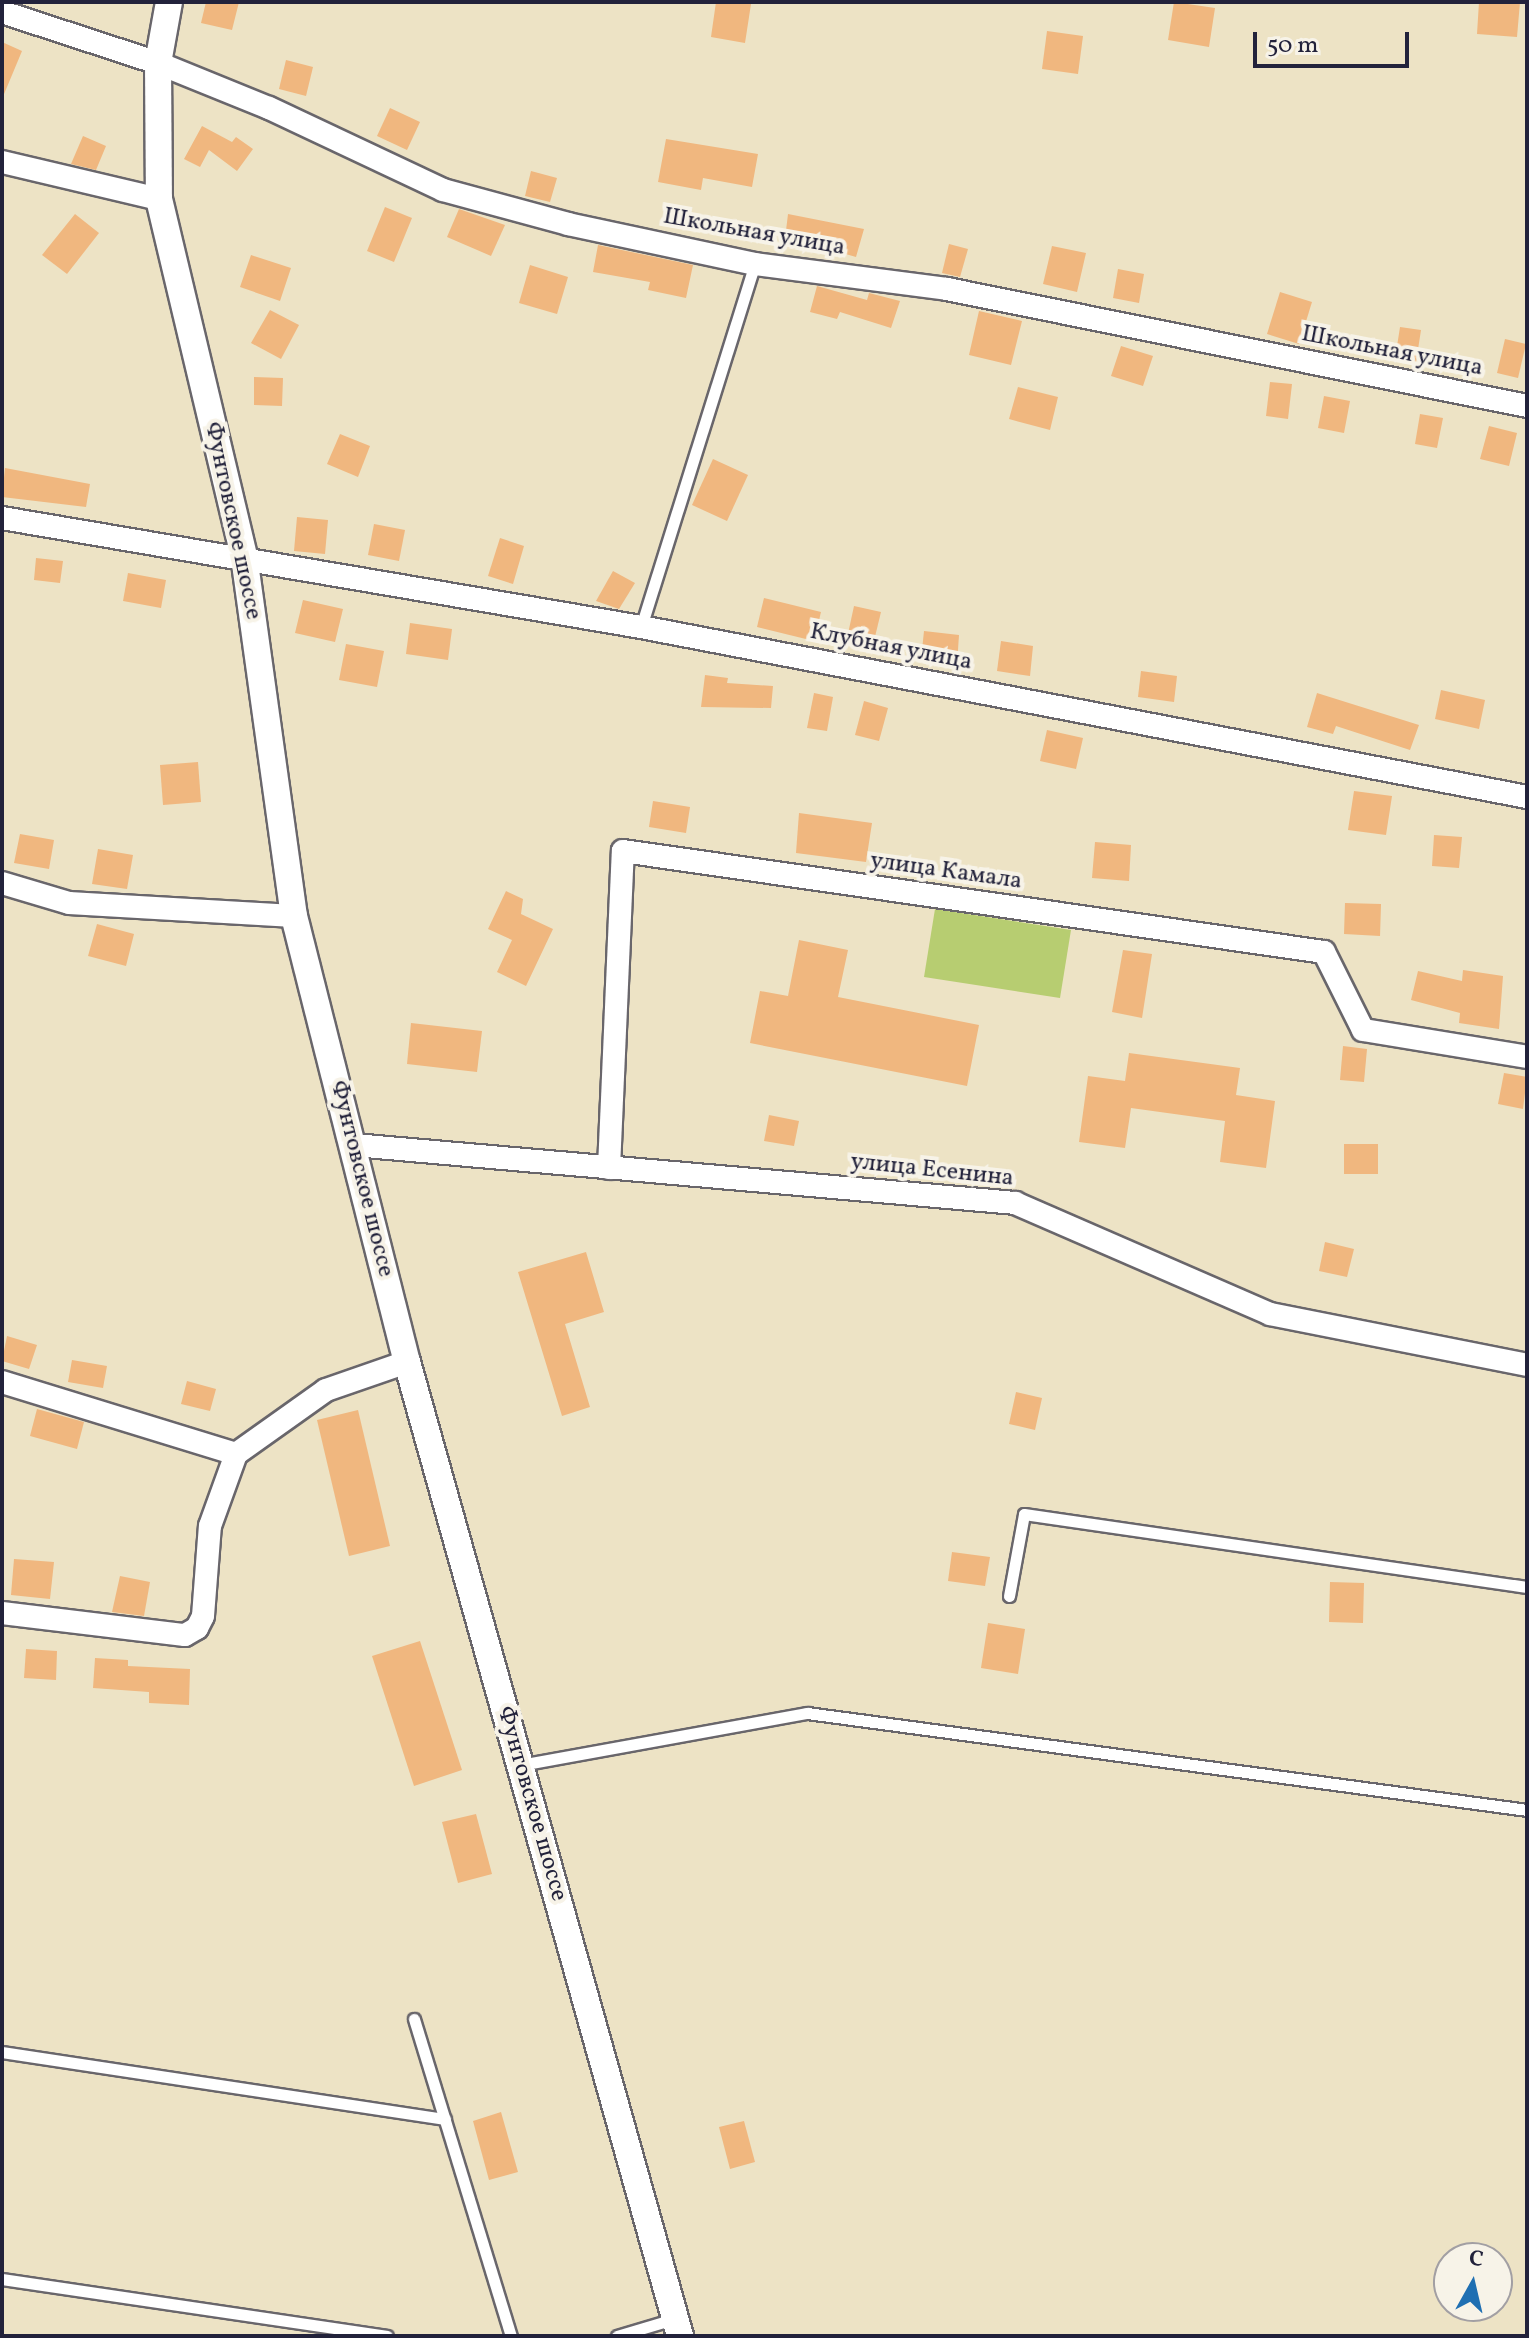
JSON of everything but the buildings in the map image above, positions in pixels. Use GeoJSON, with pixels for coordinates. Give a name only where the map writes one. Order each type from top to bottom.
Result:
{"type":"FeatureCollection","features":[{"type":"Feature","properties":{"kind":"street","name":"Фунтовское шоссе"},"geometry":{"type":"LineString","coordinates":[[169,2],[158,63],[159,199],[244,556],[294,916],[407,1362],[677,2328]]}},
{"type":"Feature","properties":{"kind":"street","name":"Школьная улица"},"geometry":{"type":"LineString","coordinates":[[2,12],[158,63],[269,108],[443,190],[568,224],[755,264],[947,289],[1527,406]]}},
{"type":"Feature","properties":{"kind":"street"},"geometry":{"type":"LineString","coordinates":[[2,162],[159,199]]}},
{"type":"Feature","properties":{"kind":"street","name":"Клубная улица"},"geometry":{"type":"LineString","coordinates":[[2,518],[244,556],[641,627],[1527,797]]}},
{"type":"Feature","properties":{"kind":"street","name":"улица Камала"},"geometry":{"type":"LineString","coordinates":[[609,1168],[623,851],[1324,952],[1363,1030],[1527,1057]]}},
{"type":"Feature","properties":{"kind":"street"},"geometry":{"type":"LineString","coordinates":[[2,883],[69,903],[294,916]]}},
{"type":"Feature","properties":{"kind":"street","name":"улица Есенина"},"geometry":{"type":"LineString","coordinates":[[354,1145],[1015,1203],[1270,1314],[1527,1365]]}},
{"type":"Feature","properties":{"kind":"street"},"geometry":{"type":"LineString","coordinates":[[2,1613],[185,1635],[197,1628],[203,1616],[210,1526],[236,1454],[326,1390],[407,1362]]}},
{"type":"Feature","properties":{"kind":"street"},"geometry":{"type":"LineString","coordinates":[[2,1382],[236,1454]]}},
{"type":"Feature","properties":{"kind":"lane"},"geometry":{"type":"LineString","coordinates":[[641,627],[755,264]]}},
{"type":"Feature","properties":{"kind":"lane"},"geometry":{"type":"LineString","coordinates":[[1009,1596],[1024,1514],[1527,1587]]}},
{"type":"Feature","properties":{"kind":"lane"},"geometry":{"type":"LineString","coordinates":[[520,1765],[807,1713],[1527,1810]]}},
{"type":"Feature","properties":{"kind":"lane"},"geometry":{"type":"LineString","coordinates":[[414,2019],[511,2336]]}},
{"type":"Feature","properties":{"kind":"lane"},"geometry":{"type":"LineString","coordinates":[[2,2052],[445,2119]]}},
{"type":"Feature","properties":{"kind":"lane"},"geometry":{"type":"LineString","coordinates":[[2,2279],[387,2336]]}},
{"type":"Feature","properties":{"kind":"lane"},"geometry":{"type":"LineString","coordinates":[[617,2336],[677,2328]]}},
{"type":"Feature","properties":{"kind":"green space"},"geometry":{"type":"Polygon","coordinates":[[[935,909],[1071,930],[1060,998],[924,977],[935,909]]]}}]}
